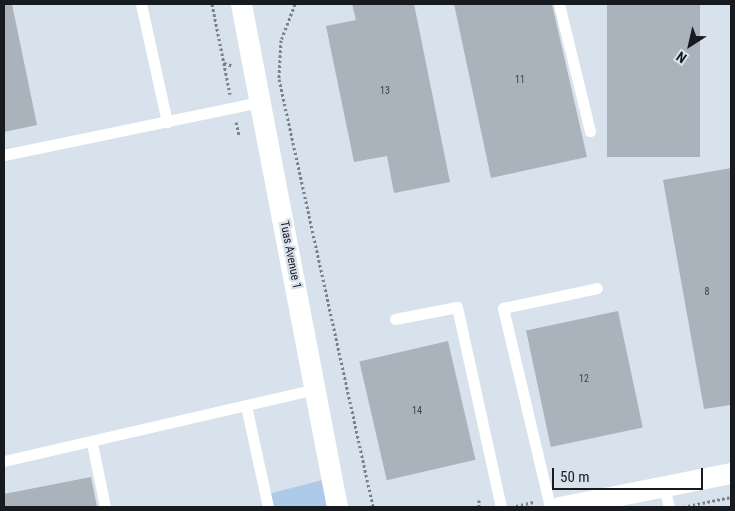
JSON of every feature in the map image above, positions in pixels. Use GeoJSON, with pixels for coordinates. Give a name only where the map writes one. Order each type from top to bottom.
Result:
{"type":"FeatureCollection","features":[{"type":"Feature","properties":{"kind":"street","name":"Tuas Avenue 1"},"geometry":{"type":"LineString","coordinates":[[241,4],[337,507]]}},
{"type":"Feature","properties":{"kind":"street"},"geometry":{"type":"LineString","coordinates":[[559,507],[731,473]]}},
{"type":"Feature","properties":{"kind":"lane"},"geometry":{"type":"LineString","coordinates":[[141,4],[167,122]]}},
{"type":"Feature","properties":{"kind":"lane"},"geometry":{"type":"LineString","coordinates":[[559,4],[590,131]]}},
{"type":"Feature","properties":{"kind":"lane"},"geometry":{"type":"LineString","coordinates":[[4,155],[261,102]]}},
{"type":"Feature","properties":{"kind":"lane"},"geometry":{"type":"LineString","coordinates":[[550,507],[503,308],[597,288]]}},
{"type":"Feature","properties":{"kind":"lane"},"geometry":{"type":"LineString","coordinates":[[395,320],[457,307],[501,507]]}},
{"type":"Feature","properties":{"kind":"lane"},"geometry":{"type":"LineString","coordinates":[[4,461],[315,389]]}},
{"type":"Feature","properties":{"kind":"lane"},"geometry":{"type":"LineString","coordinates":[[246,406],[268,507]]}},
{"type":"Feature","properties":{"kind":"lane"},"geometry":{"type":"LineString","coordinates":[[92,442],[105,507]]}},
{"type":"Feature","properties":{"kind":"lane"},"geometry":{"type":"LineString","coordinates":[[664,487],[669,507]]}},
{"type":"Feature","properties":{"kind":"path"},"geometry":{"type":"LineString","coordinates":[[212,4],[239,135]]}},
{"type":"Feature","properties":{"kind":"path"},"geometry":{"type":"LineString","coordinates":[[295,4],[282,40],[279,79],[374,507]]}},
{"type":"Feature","properties":{"kind":"path"},"geometry":{"type":"LineString","coordinates":[[681,507],[731,497]]}},
{"type":"Feature","properties":{"kind":"path"},"geometry":{"type":"LineString","coordinates":[[479,500],[479,507]]}},
{"type":"Feature","properties":{"kind":"shaded area"},"geometry":{"type":"Polygon","coordinates":[[[330,478],[336,507],[270,507],[268,494],[330,478]]]}},
{"type":"Feature","properties":{"kind":"building"},"geometry":{"type":"Polygon","coordinates":[[[4,4],[12,4],[37,125],[4,132],[4,4]]]}},
{"type":"Feature","properties":{"kind":"building"},"geometry":{"type":"Polygon","coordinates":[[[352,4],[414,4],[450,182],[394,193],[387,156],[354,162],[326,26],[356,20],[352,4]]]}},
{"type":"Feature","properties":{"kind":"building"},"geometry":{"type":"Polygon","coordinates":[[[454,4],[552,4],[587,157],[491,178],[454,4]]]}},
{"type":"Feature","properties":{"kind":"building"},"geometry":{"type":"Polygon","coordinates":[[[607,4],[700,4],[700,157],[607,157],[607,4]]]}},
{"type":"Feature","properties":{"kind":"building"},"geometry":{"type":"Polygon","coordinates":[[[731,168],[731,405],[704,409],[663,180],[731,168]]]}},
{"type":"Feature","properties":{"kind":"building"},"geometry":{"type":"Polygon","coordinates":[[[618,311],[643,427],[551,447],[526,331],[618,311]]]}},
{"type":"Feature","properties":{"kind":"building"},"geometry":{"type":"Polygon","coordinates":[[[448,341],[475,460],[387,480],[359,361],[448,341]]]}},
{"type":"Feature","properties":{"kind":"building"},"geometry":{"type":"Polygon","coordinates":[[[91,477],[97,507],[4,507],[4,494],[91,477]]]}}]}
